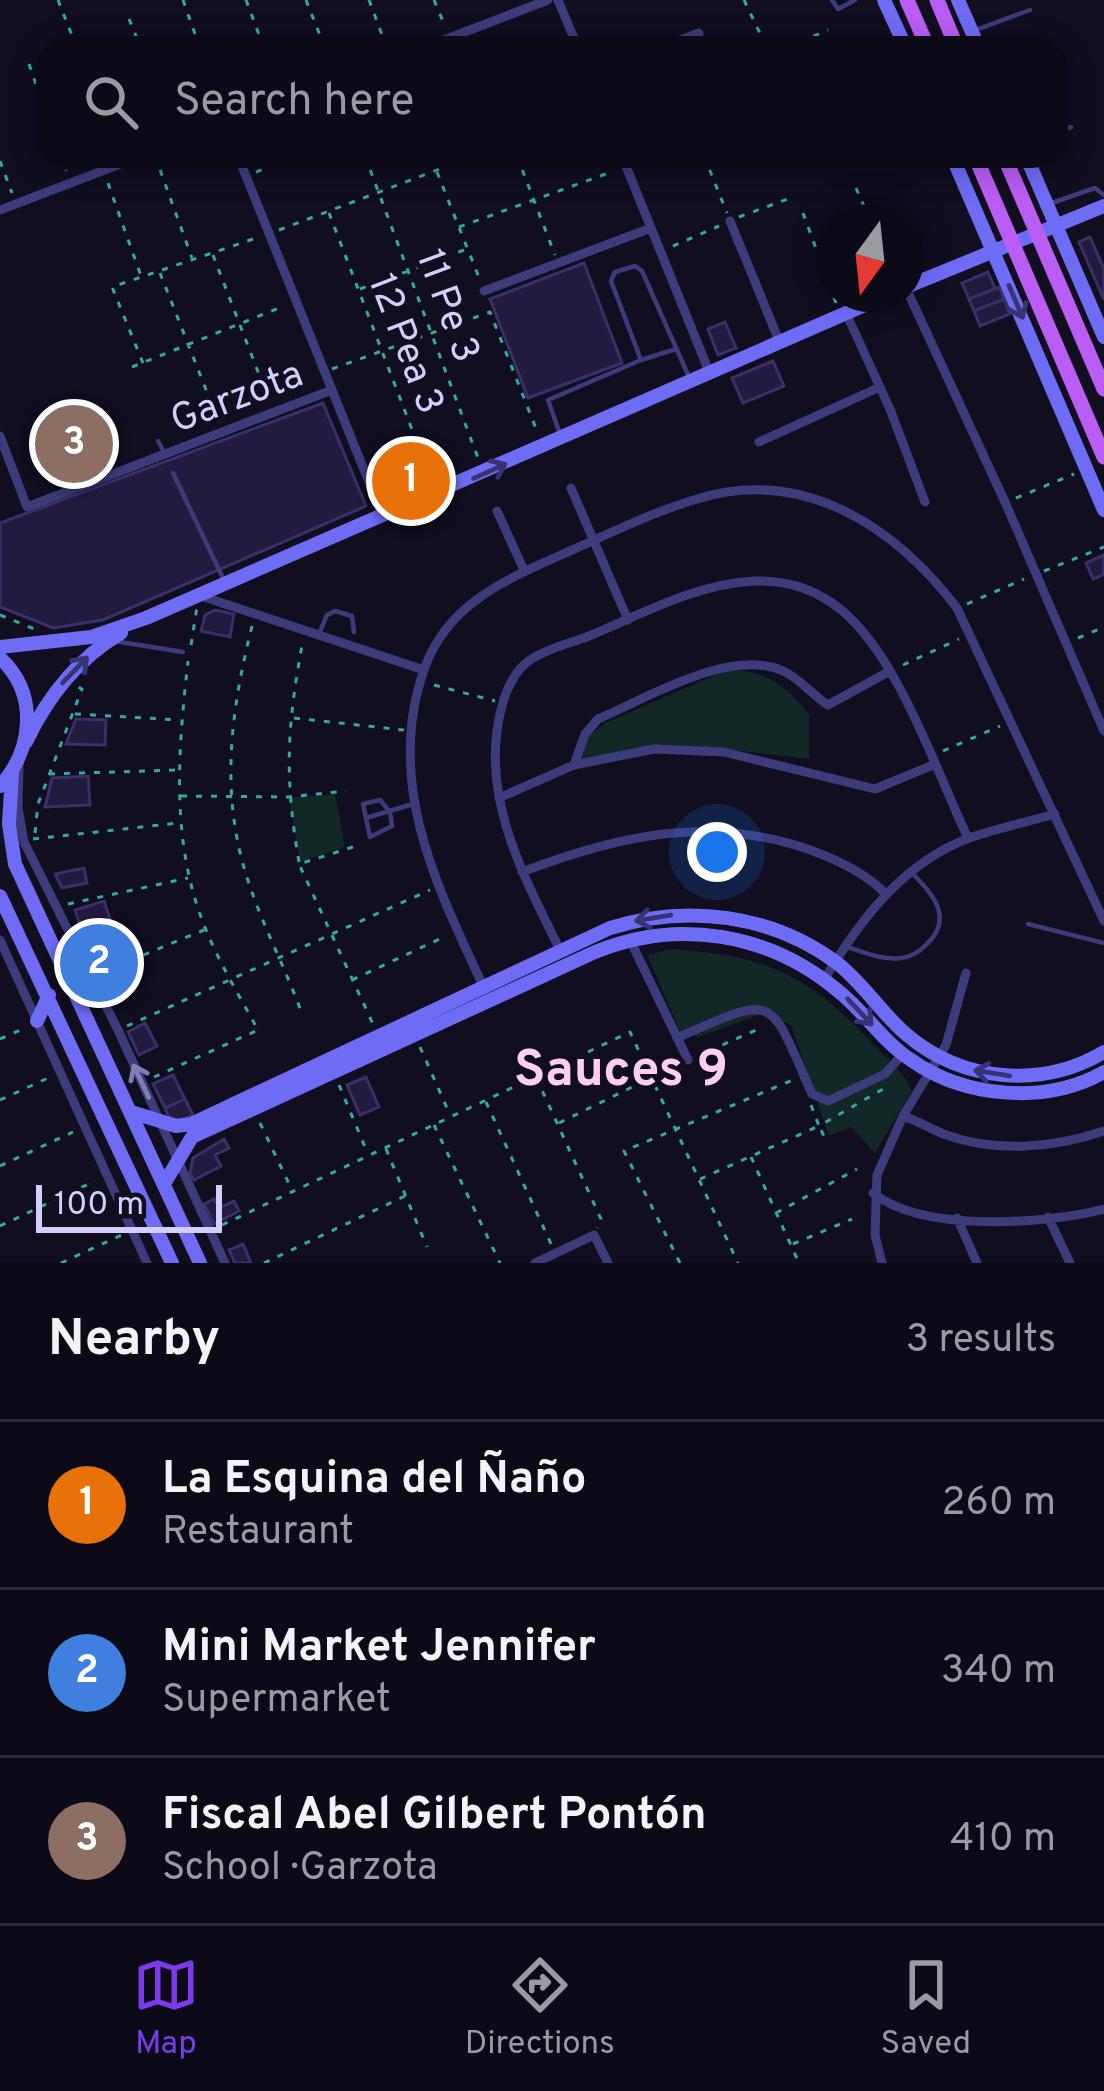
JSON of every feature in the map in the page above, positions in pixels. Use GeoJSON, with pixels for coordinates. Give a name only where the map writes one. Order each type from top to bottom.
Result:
{"type":"FeatureCollection","features":[{"type":"Feature","properties":{"kind":"main road"},"geometry":{"type":"LineString","coordinates":[[907,0],[923,36]]}},
{"type":"Feature","properties":{"kind":"main road"},"geometry":{"type":"LineString","coordinates":[[937,0],[952,36]]}},
{"type":"Feature","properties":{"kind":"main road"},"geometry":{"type":"LineString","coordinates":[[980,168],[1104,458]]}},
{"type":"Feature","properties":{"kind":"main road"},"geometry":{"type":"LineString","coordinates":[[1009,168],[1104,388]]}},
{"type":"Feature","properties":{"kind":"street"},"geometry":{"type":"LineString","coordinates":[[455,36],[548,0]]}},
{"type":"Feature","properties":{"kind":"street"},"geometry":{"type":"LineString","coordinates":[[558,0],[573,36]]}},
{"type":"Feature","properties":{"kind":"street"},"geometry":{"type":"LineString","coordinates":[[884,0],[900,36]]}},
{"type":"Feature","properties":{"kind":"street"},"geometry":{"type":"LineString","coordinates":[[958,0],[974,36]]}},
{"type":"Feature","properties":{"kind":"street"},"geometry":{"type":"LineString","coordinates":[[691,36],[699,33]]}},
{"type":"Feature","properties":{"kind":"street"},"geometry":{"type":"LineString","coordinates":[[0,210],[109,168]]}},
{"type":"Feature","properties":{"kind":"street"},"geometry":{"type":"LineString","coordinates":[[243,168],[383,517]]}},
{"type":"Feature","properties":{"kind":"street"},"geometry":{"type":"LineString","coordinates":[[627,168],[710,374]]}},
{"type":"Feature","properties":{"kind":"street"},"geometry":{"type":"LineString","coordinates":[[957,168],[1104,509]]}},
{"type":"Feature","properties":{"kind":"street"},"geometry":{"type":"LineString","coordinates":[[1031,168],[1102,327]]}},
{"type":"Feature","properties":{"kind":"street"},"geometry":{"type":"LineString","coordinates":[[924,279],[1104,206]]}},
{"type":"Feature","properties":{"kind":"street"},"geometry":{"type":"LineString","coordinates":[[730,221],[780,343]]}},
{"type":"Feature","properties":{"kind":"street"},"geometry":{"type":"LineString","coordinates":[[484,291],[652,229]]}},
{"type":"Feature","properties":{"kind":"street"},"geometry":{"type":"LineString","coordinates":[[0,647],[91,637],[146,618],[850,312]]}},
{"type":"Feature","properties":{"kind":"street"},"geometry":{"type":"LineString","coordinates":[[918,312],[1104,731]]}},
{"type":"Feature","properties":{"kind":"street"},"geometry":{"type":"LineString","coordinates":[[843,315],[880,387],[925,502]]}},
{"type":"Feature","properties":{"kind":"street"},"geometry":{"type":"LineString","coordinates":[[759,442],[880,387]]}},
{"type":"Feature","properties":{"kind":"street","name":"Garzota"},"geometry":{"type":"LineString","coordinates":[[0,436],[28,507],[332,390]]}},
{"type":"Feature","properties":{"kind":"street"},"geometry":{"type":"LineString","coordinates":[[572,488],[628,620]]}},
{"type":"Feature","properties":{"kind":"street"},"geometry":{"type":"LineString","coordinates":[[487,994],[437,886],[413,804],[411,730],[422,676],[452,622],[478,596],[595,538],[699,498],[752,492],[810,499],[860,516],[914,557],[957,608],[1104,921]]}},
{"type":"Feature","properties":{"kind":"street"},"geometry":{"type":"LineString","coordinates":[[497,511],[524,571]]}},
{"type":"Feature","properties":{"kind":"street"},"geometry":{"type":"LineString","coordinates":[[560,950],[507,834],[496,750],[502,703],[531,659],[710,587],[764,581],[806,588],[853,620],[890,671],[968,838]]}},
{"type":"Feature","properties":{"kind":"street"},"geometry":{"type":"LineString","coordinates":[[200,595],[319,634],[422,676]]}},
{"type":"Feature","properties":{"kind":"street"},"geometry":{"type":"LineString","coordinates":[[146,618],[108,640],[63,681],[16,767],[9,824],[15,864],[200,1263]]}},
{"type":"Feature","properties":{"kind":"street"},"geometry":{"type":"LineString","coordinates":[[0,658],[22,689],[28,716],[26,742]]}},
{"type":"Feature","properties":{"kind":"street"},"geometry":{"type":"LineString","coordinates":[[574,765],[585,734],[598,719],[723,667],[747,663],[778,669],[826,705],[890,671]]}},
{"type":"Feature","properties":{"kind":"street"},"geometry":{"type":"LineString","coordinates":[[499,798],[574,765],[654,748],[719,751],[876,789],[932,761]]}},
{"type":"Feature","properties":{"kind":"street"},"geometry":{"type":"LineString","coordinates":[[0,786],[16,767]]}},
{"type":"Feature","properties":{"kind":"street"},"geometry":{"type":"LineString","coordinates":[[16,767],[18,808],[53,907],[118,1030],[225,1263]]}},
{"type":"Feature","properties":{"kind":"street"},"geometry":{"type":"LineString","coordinates":[[824,980],[885,893],[968,838],[1054,814]]}},
{"type":"Feature","properties":{"kind":"street"},"geometry":{"type":"LineString","coordinates":[[522,872],[628,837],[670,830],[718,831],[769,838],[821,854],[857,871],[885,893]]}},
{"type":"Feature","properties":{"kind":"street"},"geometry":{"type":"LineString","coordinates":[[0,896],[172,1263]]}},
{"type":"Feature","properties":{"kind":"street"},"geometry":{"type":"LineString","coordinates":[[164,1184],[192,1137],[414,1035],[560,950],[626,923],[693,914],[765,927],[835,961],[905,1034],[940,1057],[982,1072],[1034,1076],[1074,1067],[1104,1052]]}},
{"type":"Feature","properties":{"kind":"street"},"geometry":{"type":"LineString","coordinates":[[131,1112],[176,1126],[191,1124],[379,1036],[487,994],[521,994],[630,940],[681,933],[732,937],[784,955],[824,980],[906,1057],[931,1073],[977,1088],[1015,1093],[1064,1089],[1104,1072]]}},
{"type":"Feature","properties":{"kind":"street"},"geometry":{"type":"LineString","coordinates":[[0,940],[146,1263]]}},
{"type":"Feature","properties":{"kind":"street"},"geometry":{"type":"LineString","coordinates":[[630,940],[688,1060]]}},
{"type":"Feature","properties":{"kind":"street"},"geometry":{"type":"LineString","coordinates":[[882,1263],[875,1235],[877,1175],[903,1116],[940,1057],[966,973]]}},
{"type":"Feature","properties":{"kind":"street"},"geometry":{"type":"LineString","coordinates":[[37,1021],[49,995]]}},
{"type":"Feature","properties":{"kind":"street"},"geometry":{"type":"LineString","coordinates":[[677,1038],[745,1008],[769,1012],[780,1022],[812,1094],[828,1101],[885,1074],[906,1057]]}},
{"type":"Feature","properties":{"kind":"street"},"geometry":{"type":"LineString","coordinates":[[903,1116],[967,1141],[1013,1146],[1059,1143],[1104,1131]]}},
{"type":"Feature","properties":{"kind":"street"},"geometry":{"type":"LineString","coordinates":[[874,1193],[912,1213],[957,1218],[1048,1217],[1104,1209]]}},
{"type":"Feature","properties":{"kind":"street"},"geometry":{"type":"LineString","coordinates":[[1048,1217],[1070,1263]]}},
{"type":"Feature","properties":{"kind":"street"},"geometry":{"type":"LineString","coordinates":[[957,1218],[977,1263]]}},
{"type":"Feature","properties":{"kind":"street"},"geometry":{"type":"LineString","coordinates":[[535,1263],[594,1235],[608,1263]]}},
{"type":"Feature","properties":{"kind":"lane"},"geometry":{"type":"LineString","coordinates":[[832,0],[838,9],[855,0]]}},
{"type":"Feature","properties":{"kind":"lane"},"geometry":{"type":"LineString","coordinates":[[972,32],[1030,10]]}},
{"type":"Feature","properties":{"kind":"lane"},"geometry":{"type":"LineString","coordinates":[[1047,205],[1095,188],[1104,195]]}},
{"type":"Feature","properties":{"kind":"lane"},"geometry":{"type":"LineString","coordinates":[[641,359],[611,281],[615,272],[635,266],[642,271],[692,382]]}},
{"type":"Feature","properties":{"kind":"lane"},"geometry":{"type":"LineString","coordinates":[[562,439],[548,400],[641,359],[676,349]]}},
{"type":"Feature","properties":{"kind":"lane"},"geometry":{"type":"LineString","coordinates":[[158,441],[165,454]]}},
{"type":"Feature","properties":{"kind":"lane"},"geometry":{"type":"LineString","coordinates":[[173,473],[226,583]]}},
{"type":"Feature","properties":{"kind":"lane"},"geometry":{"type":"LineString","coordinates":[[319,634],[327,615],[335,611],[352,616],[354,632]]}},
{"type":"Feature","properties":{"kind":"lane"},"geometry":{"type":"LineString","coordinates":[[108,640],[183,652]]}},
{"type":"Feature","properties":{"kind":"lane"},"geometry":{"type":"LineString","coordinates":[[380,800],[390,812],[391,830],[370,837],[365,802],[380,800]]}},
{"type":"Feature","properties":{"kind":"lane"},"geometry":{"type":"LineString","coordinates":[[364,818],[413,804]]}},
{"type":"Feature","properties":{"kind":"lane"},"geometry":{"type":"LineString","coordinates":[[844,946],[898,959],[929,942],[942,916],[940,907],[913,874]]}},
{"type":"Feature","properties":{"kind":"lane"},"geometry":{"type":"LineString","coordinates":[[1028,923],[1104,943]]}},
{"type":"Feature","properties":{"kind":"path"},"geometry":{"type":"LineString","coordinates":[[58,0],[72,36]]}},
{"type":"Feature","properties":{"kind":"path"},"geometry":{"type":"LineString","coordinates":[[183,0],[196,36]]}},
{"type":"Feature","properties":{"kind":"path"},"geometry":{"type":"LineString","coordinates":[[246,0],[260,36]]}},
{"type":"Feature","properties":{"kind":"path"},"geometry":{"type":"LineString","coordinates":[[306,0],[320,36]]}},
{"type":"Feature","properties":{"kind":"path"},"geometry":{"type":"LineString","coordinates":[[369,0],[383,36]]}},
{"type":"Feature","properties":{"kind":"path"},"geometry":{"type":"LineString","coordinates":[[434,0],[449,36]]}},
{"type":"Feature","properties":{"kind":"path"},"geometry":{"type":"LineString","coordinates":[[744,0],[761,36]]}},
{"type":"Feature","properties":{"kind":"path"},"geometry":{"type":"LineString","coordinates":[[129,19],[135,36]]}},
{"type":"Feature","properties":{"kind":"path"},"geometry":{"type":"LineString","coordinates":[[814,36],[828,30]]}},
{"type":"Feature","properties":{"kind":"path"},"geometry":{"type":"LineString","coordinates":[[29,64],[36,84]]}},
{"type":"Feature","properties":{"kind":"path"},"geometry":{"type":"LineString","coordinates":[[0,160],[16,204]]}},
{"type":"Feature","properties":{"kind":"path"},"geometry":{"type":"LineString","coordinates":[[65,168],[70,184]]}},
{"type":"Feature","properties":{"kind":"path"},"geometry":{"type":"LineString","coordinates":[[158,168],[193,260]]}},
{"type":"Feature","properties":{"kind":"path"},"geometry":{"type":"LineString","coordinates":[[246,175],[266,168]]}},
{"type":"Feature","properties":{"kind":"path","name":"11 Pe 3"},"geometry":{"type":"LineString","coordinates":[[370,168],[484,474]]}},
{"type":"Feature","properties":{"kind":"path"},"geometry":{"type":"LineString","coordinates":[[143,363],[112,287],[441,168]]}},
{"type":"Feature","properties":{"kind":"path"},"geometry":{"type":"LineString","coordinates":[[522,168],[558,263]]}},
{"type":"Feature","properties":{"kind":"path"},"geometry":{"type":"LineString","coordinates":[[458,227],[608,168]]}},
{"type":"Feature","properties":{"kind":"path"},"geometry":{"type":"LineString","coordinates":[[709,168],[730,221]]}},
{"type":"Feature","properties":{"kind":"path"},"geometry":{"type":"LineString","coordinates":[[104,170],[142,277]]}},
{"type":"Feature","properties":{"kind":"path"},"geometry":{"type":"LineString","coordinates":[[436,170],[484,291]]}},
{"type":"Feature","properties":{"kind":"path"},"geometry":{"type":"LineString","coordinates":[[856,188],[863,204]]}},
{"type":"Feature","properties":{"kind":"path","name":"12 Pea 3"},"geometry":{"type":"LineString","coordinates":[[329,211],[436,494]]}},
{"type":"Feature","properties":{"kind":"path"},"geometry":{"type":"LineString","coordinates":[[803,213],[843,315]]}},
{"type":"Feature","properties":{"kind":"path"},"geometry":{"type":"LineString","coordinates":[[358,290],[467,249]]}},
{"type":"Feature","properties":{"kind":"path"},"geometry":{"type":"LineString","coordinates":[[212,253],[273,413]]}},
{"type":"Feature","properties":{"kind":"path"},"geometry":{"type":"LineString","coordinates":[[159,272],[223,432]]}},
{"type":"Feature","properties":{"kind":"path"},"geometry":{"type":"LineString","coordinates":[[132,368],[297,301]]}},
{"type":"Feature","properties":{"kind":"path"},"geometry":{"type":"LineString","coordinates":[[325,371],[490,312],[544,447]]}},
{"type":"Feature","properties":{"kind":"path"},"geometry":{"type":"LineString","coordinates":[[1005,502],[1087,469]]}},
{"type":"Feature","properties":{"kind":"path"},"geometry":{"type":"LineString","coordinates":[[957,608],[1104,547]]}},
{"type":"Feature","properties":{"kind":"path"},"geometry":{"type":"LineString","coordinates":[[142,1082],[258,1030],[205,929],[179,823],[182,720],[200,595]]}},
{"type":"Feature","properties":{"kind":"path"},"geometry":{"type":"LineString","coordinates":[[255,614],[235,698],[229,795],[242,864],[301,1011]]}},
{"type":"Feature","properties":{"kind":"path"},"geometry":{"type":"LineString","coordinates":[[0,615],[47,634],[47,644]]}},
{"type":"Feature","properties":{"kind":"path"},"geometry":{"type":"LineString","coordinates":[[1066,642],[1104,627]]}},
{"type":"Feature","properties":{"kind":"path"},"geometry":{"type":"LineString","coordinates":[[305,631],[286,748],[299,864],[379,1036]]}},
{"type":"Feature","properties":{"kind":"path"},"geometry":{"type":"LineString","coordinates":[[890,671],[970,634]]}},
{"type":"Feature","properties":{"kind":"path"},"geometry":{"type":"LineString","coordinates":[[422,676],[502,703]]}},
{"type":"Feature","properties":{"kind":"path"},"geometry":{"type":"LineString","coordinates":[[63,681],[82,689],[29,840],[179,823]]}},
{"type":"Feature","properties":{"kind":"path"},"geometry":{"type":"LineString","coordinates":[[71,713],[182,720]]}},
{"type":"Feature","properties":{"kind":"path"},"geometry":{"type":"LineString","coordinates":[[291,718],[411,730]]}},
{"type":"Feature","properties":{"kind":"path"},"geometry":{"type":"LineString","coordinates":[[932,761],[1012,721]]}},
{"type":"Feature","properties":{"kind":"path"},"geometry":{"type":"LineString","coordinates":[[50,774],[179,770]]}},
{"type":"Feature","properties":{"kind":"path"},"geometry":{"type":"LineString","coordinates":[[177,796],[346,791]]}},
{"type":"Feature","properties":{"kind":"path"},"geometry":{"type":"LineString","coordinates":[[299,864],[352,848]]}},
{"type":"Feature","properties":{"kind":"path"},"geometry":{"type":"LineString","coordinates":[[53,907],[189,878]]}},
{"type":"Feature","properties":{"kind":"path"},"geometry":{"type":"LineString","coordinates":[[118,1030],[437,886]]}},
{"type":"Feature","properties":{"kind":"path"},"geometry":{"type":"LineString","coordinates":[[90,976],[205,929]]}},
{"type":"Feature","properties":{"kind":"path"},"geometry":{"type":"LineString","coordinates":[[352,980],[458,930]]}},
{"type":"Feature","properties":{"kind":"path"},"geometry":{"type":"LineString","coordinates":[[0,1039],[37,1021]]}},
{"type":"Feature","properties":{"kind":"path"},"geometry":{"type":"LineString","coordinates":[[559,1123],[772,1023]]}},
{"type":"Feature","properties":{"kind":"path"},"geometry":{"type":"LineString","coordinates":[[210,1231],[630,1032],[738,1263]]}},
{"type":"Feature","properties":{"kind":"path"},"geometry":{"type":"LineString","coordinates":[[414,1035],[451,1117]]}},
{"type":"Feature","properties":{"kind":"path"},"geometry":{"type":"LineString","coordinates":[[699,1179],[819,1126],[890,1085],[906,1057]]}},
{"type":"Feature","properties":{"kind":"path"},"geometry":{"type":"LineString","coordinates":[[530,1064],[601,1219],[594,1235]]}},
{"type":"Feature","properties":{"kind":"path"},"geometry":{"type":"LineString","coordinates":[[0,1100],[60,1072]]}},
{"type":"Feature","properties":{"kind":"path"},"geometry":{"type":"LineString","coordinates":[[334,1072],[369,1156]]}},
{"type":"Feature","properties":{"kind":"path"},"geometry":{"type":"LineString","coordinates":[[680,1263],[624,1151],[800,1077]]}},
{"type":"Feature","properties":{"kind":"path"},"geometry":{"type":"LineString","coordinates":[[485,1100],[555,1253]]}},
{"type":"Feature","properties":{"kind":"path"},"geometry":{"type":"LineString","coordinates":[[254,1109],[292,1192]]}},
{"type":"Feature","properties":{"kind":"path"},"geometry":{"type":"LineString","coordinates":[[434,1124],[500,1263]]}},
{"type":"Feature","properties":{"kind":"path"},"geometry":{"type":"LineString","coordinates":[[0,1166],[86,1126]]}},
{"type":"Feature","properties":{"kind":"path"},"geometry":{"type":"LineString","coordinates":[[819,1126],[825,1138]]}},
{"type":"Feature","properties":{"kind":"path"},"geometry":{"type":"LineString","coordinates":[[386,1148],[427,1247]]}},
{"type":"Feature","properties":{"kind":"path"},"geometry":{"type":"LineString","coordinates":[[751,1157],[800,1263]]}},
{"type":"Feature","properties":{"kind":"path"},"geometry":{"type":"LineString","coordinates":[[776,1213],[857,1169]]}},
{"type":"Feature","properties":{"kind":"path"},"geometry":{"type":"LineString","coordinates":[[0,1226],[107,1175]]}},
{"type":"Feature","properties":{"kind":"path"},"geometry":{"type":"LineString","coordinates":[[264,1263],[407,1195]]}},
{"type":"Feature","properties":{"kind":"path"},"geometry":{"type":"LineString","coordinates":[[791,1245],[852,1219]]}},
{"type":"Feature","properties":{"kind":"path"},"geometry":{"type":"LineString","coordinates":[[61,1263],[131,1231]]}},
{"type":"Feature","properties":{"kind":"green space"},"geometry":{"type":"Polygon","coordinates":[[[727,670],[764,676],[800,704],[809,714],[809,759],[715,748],[651,750],[581,763],[587,737],[605,723],[727,670]]]}},
{"type":"Feature","properties":{"kind":"green space"},"geometry":{"type":"Polygon","coordinates":[[[335,794],[345,847],[300,862],[289,798],[335,794]]]}},
{"type":"Feature","properties":{"kind":"green space"},"geometry":{"type":"Polygon","coordinates":[[[671,949],[732,956],[804,984],[847,1018],[899,1070],[912,1091],[875,1153],[851,1127],[829,1136],[791,1025],[764,1013],[699,1037],[681,1034],[647,955],[671,949]]]}},
{"type":"Feature","properties":{"kind":"building"},"geometry":{"type":"Polygon","coordinates":[[[1090,237],[1104,269],[1104,300],[1079,242],[1090,237]]]}},
{"type":"Feature","properties":{"kind":"building"},"geometry":{"type":"Polygon","coordinates":[[[584,263],[622,363],[528,398],[490,299],[584,263]]]}},
{"type":"Feature","properties":{"kind":"building"},"geometry":{"type":"Polygon","coordinates":[[[988,272],[995,289],[969,299],[962,283],[988,272]]]}},
{"type":"Feature","properties":{"kind":"building"},"geometry":{"type":"Polygon","coordinates":[[[999,287],[1004,299],[974,311],[969,299],[999,287]]]}},
{"type":"Feature","properties":{"kind":"building"},"geometry":{"type":"Polygon","coordinates":[[[1004,299],[1010,314],[980,326],[974,311],[1004,299]]]}},
{"type":"Feature","properties":{"kind":"building"},"geometry":{"type":"Polygon","coordinates":[[[725,322],[736,348],[718,355],[708,329],[725,322]]]}},
{"type":"Feature","properties":{"kind":"building"},"geometry":{"type":"Polygon","coordinates":[[[773,361],[784,386],[743,403],[732,378],[773,361]]]}},
{"type":"Feature","properties":{"kind":"building"},"geometry":{"type":"Polygon","coordinates":[[[323,403],[366,506],[103,620],[53,628],[0,607],[0,523],[323,403]]]}},
{"type":"Feature","properties":{"kind":"building"},"geometry":{"type":"Polygon","coordinates":[[[420,463],[430,488],[403,499],[393,474],[420,463]]]}},
{"type":"Feature","properties":{"kind":"building"},"geometry":{"type":"Polygon","coordinates":[[[393,474],[403,499],[388,506],[377,481],[393,474]]]}},
{"type":"Feature","properties":{"kind":"building"},"geometry":{"type":"Polygon","coordinates":[[[1104,555],[1104,574],[1093,579],[1086,563],[1104,555]]]}},
{"type":"Feature","properties":{"kind":"building"},"geometry":{"type":"Polygon","coordinates":[[[215,610],[234,614],[230,637],[201,631],[205,615],[215,610]]]}},
{"type":"Feature","properties":{"kind":"building"},"geometry":{"type":"Polygon","coordinates":[[[76,719],[106,720],[105,745],[66,744],[76,719]]]}},
{"type":"Feature","properties":{"kind":"building"},"geometry":{"type":"Polygon","coordinates":[[[88,776],[90,805],[45,807],[52,778],[88,776]]]}},
{"type":"Feature","properties":{"kind":"building"},"geometry":{"type":"Polygon","coordinates":[[[84,868],[87,883],[62,888],[55,874],[84,868]]]}},
{"type":"Feature","properties":{"kind":"building"},"geometry":{"type":"Polygon","coordinates":[[[104,901],[111,922],[82,932],[75,910],[104,901]]]}},
{"type":"Feature","properties":{"kind":"building"},"geometry":{"type":"Polygon","coordinates":[[[101,925],[108,942],[92,948],[86,930],[101,925]]]}},
{"type":"Feature","properties":{"kind":"building"},"geometry":{"type":"Polygon","coordinates":[[[114,940],[120,957],[98,965],[92,948],[114,940]]]}},
{"type":"Feature","properties":{"kind":"building"},"geometry":{"type":"Polygon","coordinates":[[[132,963],[138,975],[110,989],[104,976],[132,963]]]}},
{"type":"Feature","properties":{"kind":"building"},"geometry":{"type":"Polygon","coordinates":[[[145,1023],[157,1046],[139,1055],[128,1032],[145,1023]]]}},
{"type":"Feature","properties":{"kind":"building"},"geometry":{"type":"Polygon","coordinates":[[[173,1075],[185,1099],[165,1108],[153,1084],[173,1075]]]}},
{"type":"Feature","properties":{"kind":"building"},"geometry":{"type":"Polygon","coordinates":[[[366,1077],[379,1107],[360,1115],[347,1085],[366,1077]]]}},
{"type":"Feature","properties":{"kind":"building"},"geometry":{"type":"Polygon","coordinates":[[[185,1099],[193,1115],[179,1121],[169,1117],[165,1108],[185,1099]]]}},
{"type":"Feature","properties":{"kind":"building"},"geometry":{"type":"Polygon","coordinates":[[[224,1139],[229,1148],[215,1155],[221,1166],[194,1180],[190,1173],[193,1158],[224,1139]]]}},
{"type":"Feature","properties":{"kind":"building"},"geometry":{"type":"Polygon","coordinates":[[[214,1199],[219,1208],[234,1201],[239,1211],[214,1224],[204,1204],[214,1199]]]}},
{"type":"Feature","properties":{"kind":"building"},"geometry":{"type":"Polygon","coordinates":[[[243,1244],[251,1263],[235,1263],[229,1250],[243,1244]]]}},
{"type":"Feature","properties":{"kind":"place","name":"Fiscal Abel Gilbert Pontón"},"geometry":{"type":"Point","coordinates":[74,444]}},
{"type":"Feature","properties":{"kind":"place","name":"La Esquina del Ñaño"},"geometry":{"type":"Point","coordinates":[411,481]}},
{"type":"Feature","properties":{"kind":"place","name":"Mini Market Jennifer"},"geometry":{"type":"Point","coordinates":[99,963]}},
{"type":"Feature","properties":{"kind":"district","name":"Sauces 9"},"geometry":{"type":"Point","coordinates":[621,1067]}}]}
